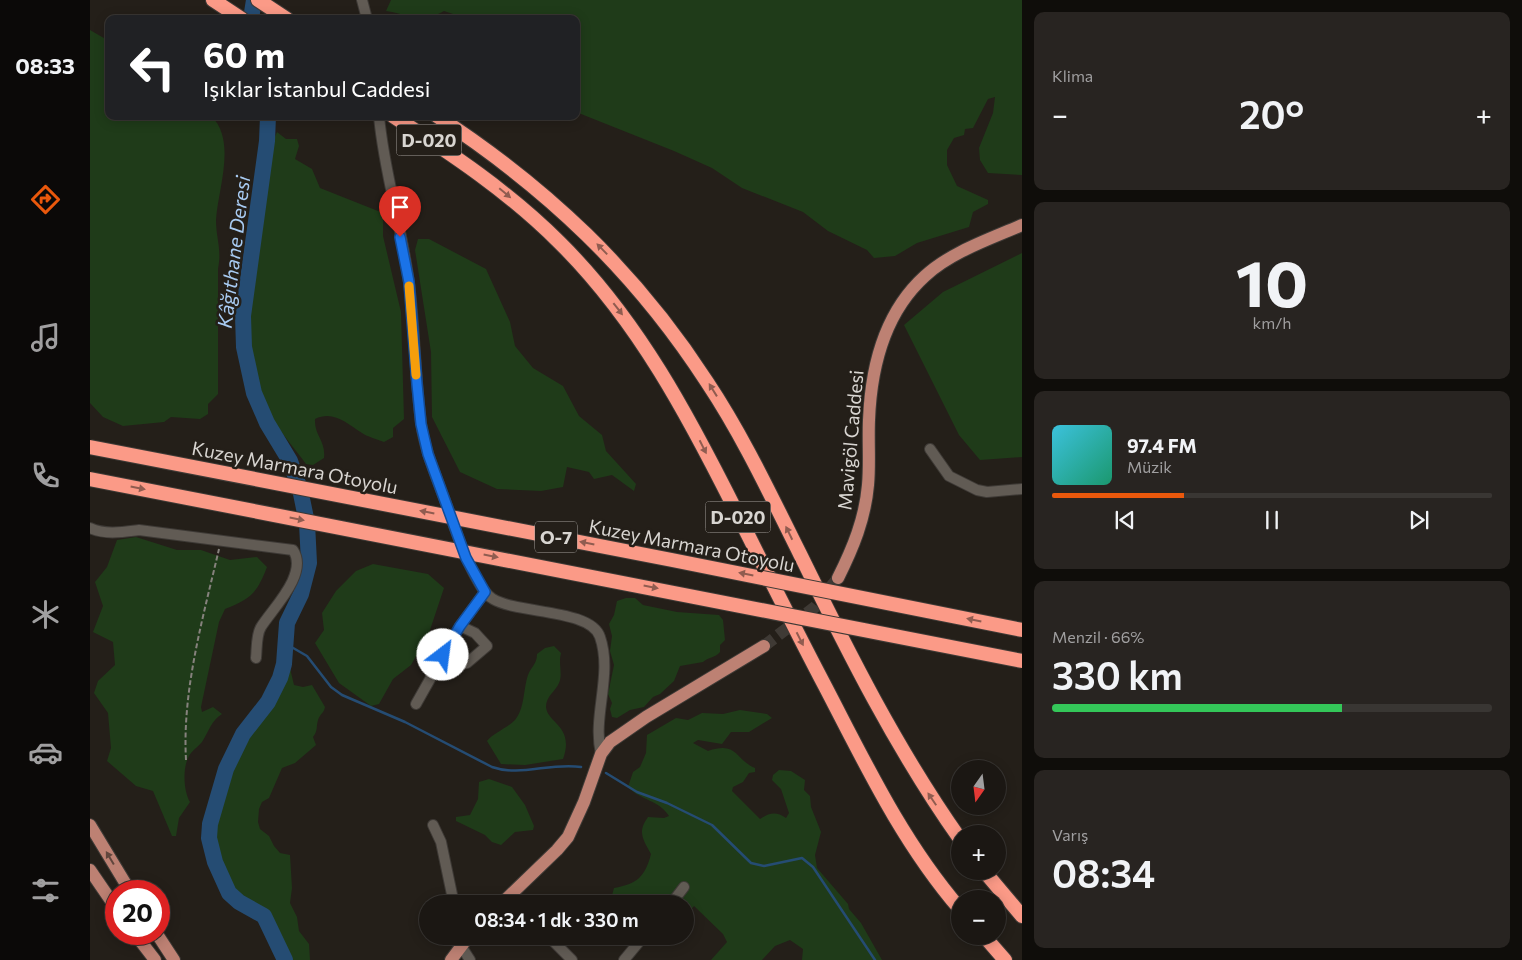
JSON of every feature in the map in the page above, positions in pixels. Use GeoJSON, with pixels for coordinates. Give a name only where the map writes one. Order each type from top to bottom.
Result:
{"type":"FeatureCollection","features":[{"type":"Feature","properties":{"kind":"highway"},"geometry":{"type":"LineString","coordinates":[[213,0],[236,15]]}},
{"type":"Feature","properties":{"kind":"highway"},"geometry":{"type":"LineString","coordinates":[[258,0],[281,15]]}},
{"type":"Feature","properties":{"kind":"highway","name":"D-020"},"geometry":{"type":"LineString","coordinates":[[399,120],[466,164],[524,209],[570,253],[602,289],[654,359],[697,435],[886,803],[922,860],[951,897]]}},
{"type":"Feature","properties":{"kind":"highway","name":"D-020"},"geometry":{"type":"LineString","coordinates":[[443,120],[479,144],[543,193],[605,252],[648,300],[693,360],[723,406],[755,466],[892,735],[951,826]]}},
{"type":"Feature","properties":{"kind":"highway","name":"Kuzey Marmara Otoyolu"},"geometry":{"type":"LineString","coordinates":[[90,447],[1022,630]]}},
{"type":"Feature","properties":{"kind":"highway","name":"O-7"},"geometry":{"type":"LineString","coordinates":[[90,479],[1022,661]]}},
{"type":"Feature","properties":{"kind":"highway"},"geometry":{"type":"LineString","coordinates":[[992,880],[1022,916]]}},
{"type":"Feature","properties":{"kind":"highway"},"geometry":{"type":"LineString","coordinates":[[992,945],[1005,960]]}},
{"type":"Feature","properties":{"kind":"main road","name":"Mavigöl Caddesi"},"geometry":{"type":"LineString","coordinates":[[838,578],[852,550],[864,515],[868,484],[869,420],[873,369],[885,336],[900,304],[925,275],[960,253],[1022,225]]}},
{"type":"Feature","properties":{"kind":"main road"},"geometry":{"type":"LineString","coordinates":[[514,895],[568,836],[582,808],[601,754],[610,742],[646,717],[764,646]]}},
{"type":"Feature","properties":{"kind":"main road"},"geometry":{"type":"LineString","coordinates":[[90,825],[123,880]]}},
{"type":"Feature","properties":{"kind":"main road"},"geometry":{"type":"LineString","coordinates":[[90,870],[105,892]]}},
{"type":"Feature","properties":{"kind":"main road"},"geometry":{"type":"LineString","coordinates":[[143,945],[155,960]]}},
{"type":"Feature","properties":{"kind":"main road"},"geometry":{"type":"LineString","coordinates":[[164,945],[174,960]]}},
{"type":"Feature","properties":{"kind":"main road"},"geometry":{"type":"LineString","coordinates":[[451,960],[462,945]]}},
{"type":"Feature","properties":{"kind":"street"},"geometry":{"type":"LineString","coordinates":[[362,0],[366,15]]}},
{"type":"Feature","properties":{"kind":"street"},"geometry":{"type":"LineString","coordinates":[[379,120],[385,165],[409,282],[417,384],[426,447],[466,558],[485,592],[492,599],[506,604],[581,620],[597,630],[603,648],[604,666],[598,725],[601,754]]}},
{"type":"Feature","properties":{"kind":"street"},"geometry":{"type":"LineString","coordinates":[[930,449],[949,476],[977,490],[987,492],[1022,488]]}},
{"type":"Feature","properties":{"kind":"street"},"geometry":{"type":"LineString","coordinates":[[90,528],[97,531],[139,530],[293,550],[296,554],[297,562],[288,591],[260,628],[256,658]]}},
{"type":"Feature","properties":{"kind":"street"},"geometry":{"type":"LineString","coordinates":[[416,704],[460,626],[485,592]]}},
{"type":"Feature","properties":{"kind":"street"},"geometry":{"type":"LineString","coordinates":[[435,670],[468,663],[487,646],[475,633],[460,626]]}},
{"type":"Feature","properties":{"kind":"street"},"geometry":{"type":"LineString","coordinates":[[433,825],[441,842],[452,895]]}},
{"type":"Feature","properties":{"kind":"street"},"geometry":{"type":"LineString","coordinates":[[678,895],[684,887]]}},
{"type":"Feature","properties":{"kind":"street"},"geometry":{"type":"LineString","coordinates":[[466,945],[470,960]]}},
{"type":"Feature","properties":{"kind":"street"},"geometry":{"type":"LineString","coordinates":[[557,945],[572,960]]}},
{"type":"Feature","properties":{"kind":"street"},"geometry":{"type":"LineString","coordinates":[[624,960],[636,945]]}},
{"type":"Feature","properties":{"kind":"path"},"geometry":{"type":"LineString","coordinates":[[186,760],[186,718],[202,622],[222,540]]}},
{"type":"Feature","properties":{"kind":"green space"},"geometry":{"type":"Polygon","coordinates":[[[391,0],[1022,0],[1022,175],[988,173],[980,160],[979,148],[993,113],[995,97],[988,99],[973,128],[965,129],[964,135],[954,138],[947,150],[947,165],[957,186],[988,200],[988,204],[973,212],[969,227],[917,243],[895,256],[874,258],[867,250],[828,231],[803,212],[742,188],[712,168],[674,151],[580,114],[580,15],[456,15],[444,11],[435,15],[403,15],[386,11],[391,0]]]}},
{"type":"Feature","properties":{"kind":"green space"},"geometry":{"type":"Polygon","coordinates":[[[90,30],[105,39],[105,120],[214,120],[219,126],[225,151],[216,220],[219,249],[218,394],[208,404],[208,414],[200,419],[171,417],[164,422],[123,426],[103,417],[90,403],[90,30]]]}},
{"type":"Feature","properties":{"kind":"green space"},"geometry":{"type":"Polygon","coordinates":[[[277,132],[286,139],[297,139],[299,146],[295,159],[312,169],[320,188],[383,213],[383,236],[401,312],[404,419],[393,428],[393,437],[384,442],[364,434],[346,422],[334,417],[328,416],[315,419],[324,458],[313,465],[306,464],[268,413],[255,381],[249,357],[248,307],[251,282],[265,207],[269,159],[277,132]]]}},
{"type":"Feature","properties":{"kind":"green space"},"geometry":{"type":"Polygon","coordinates":[[[418,239],[429,239],[486,269],[510,322],[515,346],[533,368],[563,386],[579,416],[602,435],[606,451],[636,484],[634,491],[612,475],[594,479],[589,472],[567,467],[563,487],[541,491],[497,489],[460,472],[432,417],[431,352],[415,250],[418,239]]]}},
{"type":"Feature","properties":{"kind":"green space"},"geometry":{"type":"Polygon","coordinates":[[[1022,253],[1022,457],[980,460],[959,435],[904,325],[943,292],[1022,253]]]}},
{"type":"Feature","properties":{"kind":"green space"},"geometry":{"type":"Polygon","coordinates":[[[136,537],[177,550],[201,550],[230,560],[257,557],[267,567],[260,583],[252,594],[241,602],[225,609],[219,622],[201,707],[202,712],[213,707],[222,714],[213,723],[202,742],[188,758],[184,777],[190,802],[179,818],[176,836],[172,836],[153,791],[136,786],[107,761],[111,748],[108,713],[94,693],[98,681],[115,665],[113,642],[93,632],[103,606],[95,582],[107,567],[117,540],[136,537]]]}},
{"type":"Feature","properties":{"kind":"green space"},"geometry":{"type":"Polygon","coordinates":[[[373,564],[428,574],[444,588],[429,633],[411,665],[393,679],[379,704],[371,706],[339,683],[315,643],[324,630],[322,613],[336,591],[356,571],[373,564]]]}},
{"type":"Feature","properties":{"kind":"green space"},"geometry":{"type":"Polygon","coordinates":[[[635,598],[643,605],[677,612],[719,615],[723,620],[725,640],[720,645],[720,652],[718,654],[703,662],[680,666],[674,681],[660,694],[653,697],[644,707],[630,710],[617,718],[612,717],[610,709],[612,703],[608,694],[614,665],[610,651],[612,636],[609,624],[614,615],[617,601],[635,598]]]}},
{"type":"Feature","properties":{"kind":"green space"},"geometry":{"type":"Polygon","coordinates":[[[554,646],[561,653],[560,680],[547,700],[546,707],[566,739],[563,759],[525,765],[501,764],[487,741],[515,720],[521,710],[526,681],[535,663],[537,654],[545,648],[554,646]]]}},
{"type":"Feature","properties":{"kind":"green space"},"geometry":{"type":"Polygon","coordinates":[[[287,662],[294,685],[303,687],[312,685],[325,707],[318,720],[313,737],[316,745],[295,763],[282,768],[269,798],[262,802],[259,809],[258,822],[260,829],[269,836],[280,853],[290,855],[292,888],[290,903],[297,917],[299,931],[309,944],[310,960],[281,960],[263,920],[254,910],[232,899],[224,890],[209,854],[202,826],[209,803],[237,738],[263,704],[280,665],[287,662]]]}},
{"type":"Feature","properties":{"kind":"green space"},"geometry":{"type":"Polygon","coordinates":[[[740,710],[767,714],[772,718],[749,732],[731,732],[722,744],[698,740],[693,743],[708,751],[718,748],[731,750],[755,768],[755,772],[749,773],[743,782],[733,787],[732,791],[760,819],[766,815],[773,814],[779,814],[786,818],[789,813],[781,789],[772,780],[773,775],[779,770],[791,771],[805,780],[804,790],[810,796],[811,807],[821,832],[815,855],[817,868],[848,904],[849,909],[861,923],[882,960],[802,960],[803,949],[790,940],[775,946],[762,960],[711,960],[727,942],[723,934],[694,906],[694,895],[612,895],[614,888],[634,882],[639,878],[649,862],[651,854],[642,836],[643,827],[648,817],[664,818],[669,816],[655,803],[638,795],[628,787],[633,772],[640,767],[646,753],[647,735],[676,718],[688,720],[702,713],[723,714],[740,710]]]}},
{"type":"Feature","properties":{"kind":"green space"},"geometry":{"type":"Polygon","coordinates":[[[489,779],[512,787],[525,805],[534,826],[533,830],[515,832],[501,845],[492,842],[485,835],[456,821],[456,817],[470,815],[478,799],[479,782],[489,779]]]}},
{"type":"Feature","properties":{"kind":"waterway","name":"Kâğıthane Deresi"},"geometry":{"type":"LineString","coordinates":[[252,15],[254,0]]}},
{"type":"Feature","properties":{"kind":"waterway","name":"Kâğıthane Deresi"},"geometry":{"type":"LineString","coordinates":[[268,120],[267,141],[243,316],[244,347],[254,393],[267,423],[290,461],[300,489],[307,523],[309,563],[301,594],[287,623],[284,664],[280,678],[268,702],[243,734],[226,769],[210,824],[209,838],[215,862],[229,893],[239,902],[264,916],[285,960]]}},
{"type":"Feature","properties":{"kind":"waterway"},"geometry":{"type":"LineString","coordinates":[[288,645],[307,656],[331,687],[342,695],[405,722],[492,767],[514,771],[558,766],[581,767]]}},
{"type":"Feature","properties":{"kind":"waterway"},"geometry":{"type":"LineString","coordinates":[[606,773],[637,792],[667,803],[712,825],[751,863],[764,866],[802,858],[813,867],[875,960]]}},
{"type":"Feature","properties":{"kind":"tunnel"},"geometry":{"type":"LineString","coordinates":[[764,646],[815,607],[838,578]]}},
{"type":"Feature","properties":{"kind":"slow traffic"},"geometry":{"type":"LineString","coordinates":[[409,286],[416,375]]}},
{"type":"Feature","properties":{"kind":"route"},"geometry":{"type":"LineString","coordinates":[[400,237],[409,282],[421,424],[428,454],[466,558],[485,592],[460,626],[443,655]]}}]}
